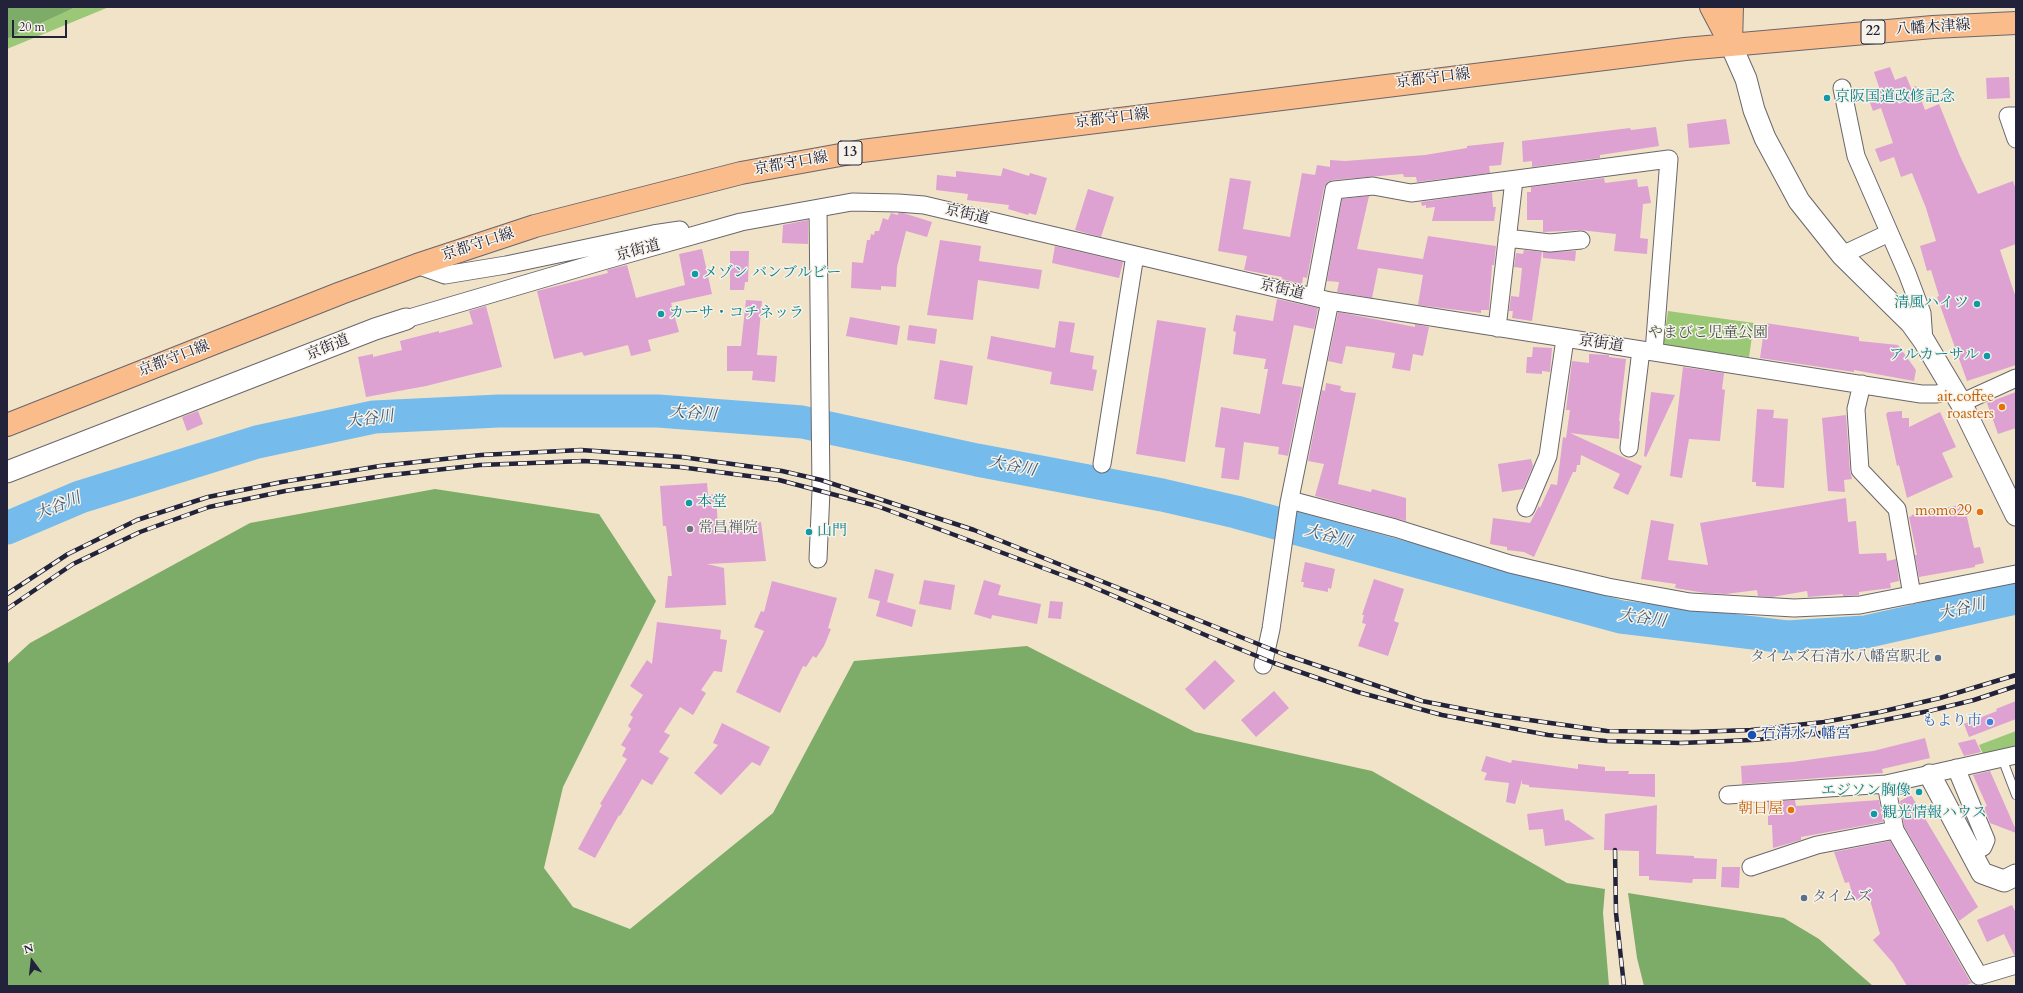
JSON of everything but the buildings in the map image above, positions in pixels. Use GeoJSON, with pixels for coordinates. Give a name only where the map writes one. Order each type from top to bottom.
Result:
{"type":"FeatureCollection","features":[{"type":"Feature","properties":{"kind":"main road"},"geometry":{"type":"LineString","coordinates":[[1711,7],[1731,45]]}},
{"type":"Feature","properties":{"kind":"main road"},"geometry":{"type":"LineString","coordinates":[[1731,45],[1732,7]]}},
{"type":"Feature","properties":{"kind":"main road","name":"八幡木津線"},"geometry":{"type":"LineString","coordinates":[[1731,45],[1933,27],[2016,23]]}},
{"type":"Feature","properties":{"kind":"main road","name":"京都守口線"},"geometry":{"type":"LineString","coordinates":[[7,425],[341,293],[417,266],[535,226],[741,173],[862,151],[1477,73],[1731,45]]}},
{"type":"Feature","properties":{"kind":"street"},"geometry":{"type":"LineString","coordinates":[[1731,45],[1746,79],[1754,110],[1781,170],[1799,200],[1842,255],[1911,323],[1924,341],[1957,396],[2016,515]]}},
{"type":"Feature","properties":{"kind":"street"},"geometry":{"type":"LineString","coordinates":[[1842,88],[1856,156],[1907,272],[1922,313],[1924,341]]}},
{"type":"Feature","properties":{"kind":"street"},"geometry":{"type":"LineString","coordinates":[[2016,116],[2008,116],[2016,139]]}},
{"type":"Feature","properties":{"kind":"street"},"geometry":{"type":"LineString","coordinates":[[1263,665],[1271,629],[1322,299],[1334,190],[1373,186],[1411,194],[1669,159],[1647,351],[1630,448]]}},
{"type":"Feature","properties":{"kind":"street"},"geometry":{"type":"LineString","coordinates":[[1497,328],[1514,180]]}},
{"type":"Feature","properties":{"kind":"street","name":"京街道"},"geometry":{"type":"LineString","coordinates":[[7,472],[375,329],[406,319],[742,222],[852,202],[924,205],[1322,299],[1565,339],[1921,394],[1957,396],[2016,378]]}},
{"type":"Feature","properties":{"kind":"street"},"geometry":{"type":"LineString","coordinates":[[818,209],[819,438],[821,491],[818,559]]}},
{"type":"Feature","properties":{"kind":"street"},"geometry":{"type":"LineString","coordinates":[[417,266],[445,274],[506,265],[653,234],[742,222]]}},
{"type":"Feature","properties":{"kind":"street"},"geometry":{"type":"LineString","coordinates":[[1842,255],[1889,233]]}},
{"type":"Feature","properties":{"kind":"street"},"geometry":{"type":"LineString","coordinates":[[1507,238],[1550,243],[1581,240]]}},
{"type":"Feature","properties":{"kind":"street"},"geometry":{"type":"LineString","coordinates":[[1102,464],[1135,255]]}},
{"type":"Feature","properties":{"kind":"street"},"geometry":{"type":"LineString","coordinates":[[1526,508],[1548,456],[1565,339]]}},
{"type":"Feature","properties":{"kind":"street"},"geometry":{"type":"LineString","coordinates":[[1862,384],[1856,409],[1860,470],[1897,509],[1912,596]]}},
{"type":"Feature","properties":{"kind":"street"},"geometry":{"type":"LineString","coordinates":[[1290,502],[1410,533],[1510,564],[1608,586],[1690,602],[1794,608],[1860,605],[1912,596],[2016,574]]}},
{"type":"Feature","properties":{"kind":"street"},"geometry":{"type":"LineString","coordinates":[[1728,795],[1886,784],[2009,756]]}},
{"type":"Feature","properties":{"kind":"street"},"geometry":{"type":"LineString","coordinates":[[1956,768],[1986,840],[1983,847],[1970,853]]}},
{"type":"Feature","properties":{"kind":"street"},"geometry":{"type":"LineString","coordinates":[[1930,775],[1970,853],[1982,873],[2004,881],[2016,876]]}},
{"type":"Feature","properties":{"kind":"street"},"geometry":{"type":"LineString","coordinates":[[1886,784],[1895,830],[1979,976],[2016,965]]}},
{"type":"Feature","properties":{"kind":"street"},"geometry":{"type":"LineString","coordinates":[[1751,866],[1817,845],[1895,830]]}},
{"type":"Feature","properties":{"kind":"lane"},"geometry":{"type":"LineString","coordinates":[[2009,756],[2016,795]]}},
{"type":"Feature","properties":{"kind":"green space"},"geometry":{"type":"Polygon","coordinates":[[[7,7],[76,7],[7,39],[7,7]]]}},
{"type":"Feature","properties":{"kind":"green space"},"geometry":{"type":"Polygon","coordinates":[[[76,7],[109,7],[7,49],[7,39],[76,7]]]}},
{"type":"Feature","properties":{"kind":"green space","name":"やまびこ児童公園"},"geometry":{"type":"Polygon","coordinates":[[[1668,311],[1754,323],[1749,357],[1663,345],[1668,311]]]}},
{"type":"Feature","properties":{"kind":"green space"},"geometry":{"type":"Polygon","coordinates":[[[435,489],[599,514],[656,601],[563,787],[544,868],[573,907],[630,929],[773,813],[854,661],[1027,646],[1195,732],[1372,771],[1567,883],[1605,889],[1603,913],[1609,986],[7,986],[7,664],[30,643],[250,523],[435,489]]]}},
{"type":"Feature","properties":{"kind":"green space"},"geometry":{"type":"Polygon","coordinates":[[[2016,731],[2016,746],[1983,754],[1979,745],[2016,731]]]}},
{"type":"Feature","properties":{"kind":"green space"},"geometry":{"type":"Polygon","coordinates":[[[1628,893],[1784,918],[1819,939],[1873,986],[1644,986],[1637,958],[1628,893]]]}},
{"type":"Feature","properties":{"kind":"waterway","name":"大谷川"},"geometry":{"type":"LineString","coordinates":[[7,528],[80,497],[257,442],[374,417],[499,411],[658,411],[802,422],[977,460],[1162,495],[1236,512],[1621,617],[1787,637],[1865,632],[2016,598]]}},
{"type":"Feature","properties":{"kind":"railway"},"geometry":{"type":"LineString","coordinates":[[7,594],[68,554],[137,520],[208,497],[282,482],[380,466],[481,455],[581,450],[682,457],[782,471],[821,480],[974,530],[1283,654],[1422,701],[1494,715],[1607,731],[1692,732],[1751,730],[1824,722],[1880,712],[1940,698],[2016,675]]}},
{"type":"Feature","properties":{"kind":"railway"},"geometry":{"type":"LineString","coordinates":[[7,609],[73,564],[140,532],[209,507],[285,491],[382,476],[480,465],[584,461],[680,467],[779,480],[877,506],[1086,584],[1274,663],[1358,692],[1442,715],[1548,735],[1606,741],[1681,743],[1752,740],[1815,734],[1929,711],[1974,700],[2016,686]]}},
{"type":"Feature","properties":{"kind":"railway"},"geometry":{"type":"LineString","coordinates":[[1615,850],[1616,913],[1624,986]]}},
{"type":"Feature","properties":{"kind":"place","name":"京阪国道改修記念"},"geometry":{"type":"Point","coordinates":[1827,98]}},
{"type":"Feature","properties":{"kind":"place","name":"メゾン バンブルビー"},"geometry":{"type":"Point","coordinates":[695,274]}},
{"type":"Feature","properties":{"kind":"place","name":"清風ハイツ"},"geometry":{"type":"Point","coordinates":[1977,304]}},
{"type":"Feature","properties":{"kind":"place","name":"カーサ・コチネッラ"},"geometry":{"type":"Point","coordinates":[661,314]}},
{"type":"Feature","properties":{"kind":"place","name":"アルカーサル"},"geometry":{"type":"Point","coordinates":[1987,356]}},
{"type":"Feature","properties":{"kind":"place","name":"ait.coffee roasters"},"geometry":{"type":"Point","coordinates":[2002,407]}},
{"type":"Feature","properties":{"kind":"place","name":"本堂"},"geometry":{"type":"Point","coordinates":[689,503]}},
{"type":"Feature","properties":{"kind":"place","name":"momo29"},"geometry":{"type":"Point","coordinates":[1980,512]}},
{"type":"Feature","properties":{"kind":"place","name":"常昌禅院"},"geometry":{"type":"Point","coordinates":[690,529]}},
{"type":"Feature","properties":{"kind":"place","name":"山門"},"geometry":{"type":"Point","coordinates":[809,532]}},
{"type":"Feature","properties":{"kind":"place","name":"タイムズ石清水八幡宮駅北"},"geometry":{"type":"Point","coordinates":[1938,658]}},
{"type":"Feature","properties":{"kind":"place","name":"もより市"},"geometry":{"type":"Point","coordinates":[1990,722]}},
{"type":"Feature","properties":{"kind":"place","name":"石清水八幡宮"},"geometry":{"type":"Point","coordinates":[1752,735]}},
{"type":"Feature","properties":{"kind":"place","name":"エジソン胸像"},"geometry":{"type":"Point","coordinates":[1919,792]}},
{"type":"Feature","properties":{"kind":"place","name":"朝日屋"},"geometry":{"type":"Point","coordinates":[1791,810]}},
{"type":"Feature","properties":{"kind":"place","name":"観光情報ハウス"},"geometry":{"type":"Point","coordinates":[1874,814]}},
{"type":"Feature","properties":{"kind":"place","name":"タイムズ"},"geometry":{"type":"Point","coordinates":[1804,898]}}]}
